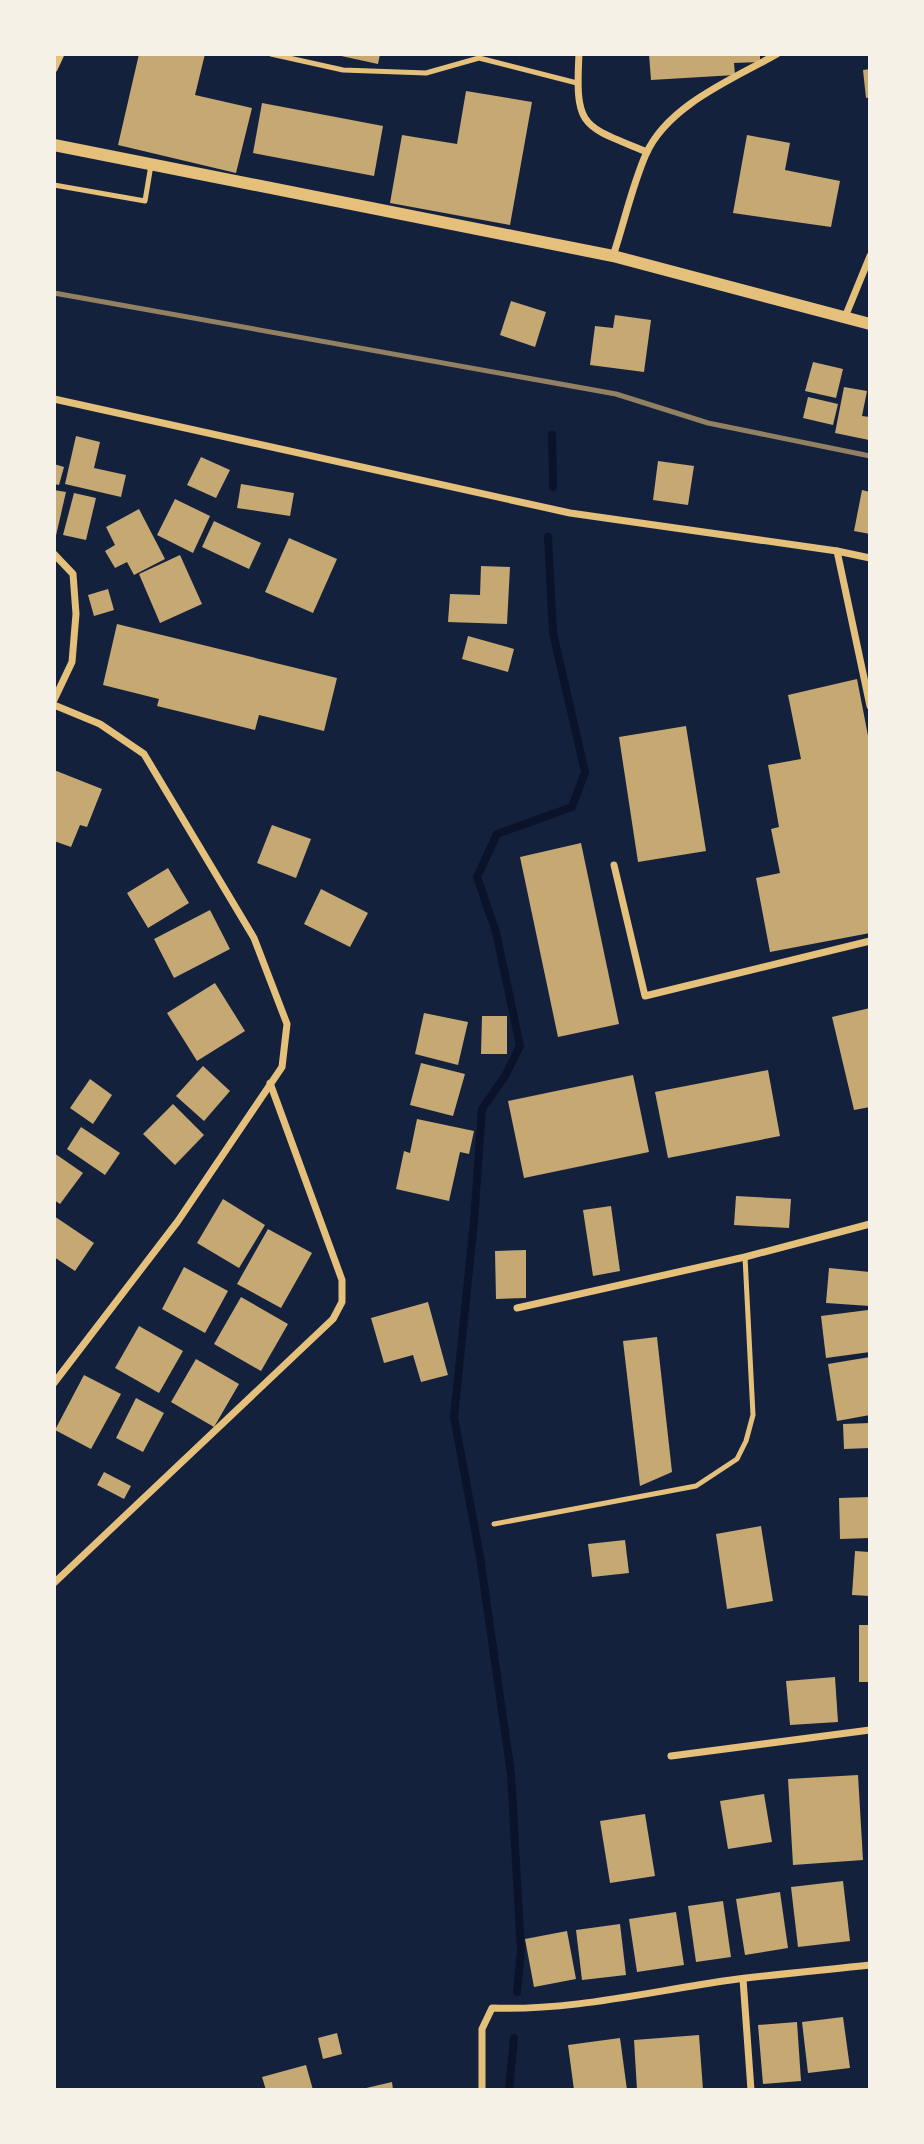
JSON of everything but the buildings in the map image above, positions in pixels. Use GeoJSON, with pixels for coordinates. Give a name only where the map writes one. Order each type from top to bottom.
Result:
{"type":"FeatureCollection","features":[{"type":"Feature","properties":{"kind":"street"},"geometry":{"type":"LineString","coordinates":[[54,69],[61,54]]}},
{"type":"Feature","properties":{"kind":"street"},"geometry":{"type":"LineString","coordinates":[[579,54],[578,106],[584,121],[605,135],[647,152]]}},
{"type":"Feature","properties":{"kind":"street"},"geometry":{"type":"LineString","coordinates":[[613,256],[647,152],[673,119],[707,95],[777,54]]}},
{"type":"Feature","properties":{"kind":"street"},"geometry":{"type":"LineString","coordinates":[[54,145],[613,256],[870,324]]}},
{"type":"Feature","properties":{"kind":"street"},"geometry":{"type":"LineString","coordinates":[[845,317],[870,256]]}},
{"type":"Feature","properties":{"kind":"street"},"geometry":{"type":"LineString","coordinates":[[54,399],[570,513],[870,558]]}},
{"type":"Feature","properties":{"kind":"street"},"geometry":{"type":"LineString","coordinates":[[837,551],[870,706]]}},
{"type":"Feature","properties":{"kind":"street"},"geometry":{"type":"LineString","coordinates":[[54,554],[72,574],[76,614],[72,662],[54,702],[100,724],[144,754],[254,938],[287,1024],[282,1067],[177,1221],[54,1383]]}},
{"type":"Feature","properties":{"kind":"street"},"geometry":{"type":"LineString","coordinates":[[614,865],[645,996],[870,942]]}},
{"type":"Feature","properties":{"kind":"street"},"geometry":{"type":"LineString","coordinates":[[54,1583],[333,1319],[342,1302],[342,1280],[270,1083]]}},
{"type":"Feature","properties":{"kind":"street"},"geometry":{"type":"LineString","coordinates":[[517,1308],[746,1257],[870,1224]]}},
{"type":"Feature","properties":{"kind":"street"},"geometry":{"type":"LineString","coordinates":[[671,1756],[870,1730]]}},
{"type":"Feature","properties":{"kind":"street"},"geometry":{"type":"LineString","coordinates":[[482,2090],[482,2029],[492,2008],[532,2010],[743,1979],[870,1965]]}},
{"type":"Feature","properties":{"kind":"street"},"geometry":{"type":"LineString","coordinates":[[743,1979],[751,2090]]}},
{"type":"Feature","properties":{"kind":"lane"},"geometry":{"type":"LineString","coordinates":[[271,54],[343,70],[426,73],[479,58],[577,83]]}},
{"type":"Feature","properties":{"kind":"lane"},"geometry":{"type":"LineString","coordinates":[[54,185],[145,201],[151,165]]}},
{"type":"Feature","properties":{"kind":"lane"},"geometry":{"type":"LineString","coordinates":[[494,1524],[696,1486],[737,1459],[746,1441],[753,1415],[746,1257]]}},
{"type":"Feature","properties":{"kind":"waterway"},"geometry":{"type":"LineString","coordinates":[[552,435],[553,487]]}},
{"type":"Feature","properties":{"kind":"waterway"},"geometry":{"type":"LineString","coordinates":[[517,1992],[521,1951],[511,1774],[480,1557],[454,1417],[474,1221],[482,1109],[505,1076],[520,1046],[496,932],[477,877],[497,834],[572,807],[585,772],[553,633],[548,537]]}},
{"type":"Feature","properties":{"kind":"waterway"},"geometry":{"type":"LineString","coordinates":[[509,2090],[514,2038]]}},
{"type":"Feature","properties":{"kind":"railway"},"geometry":{"type":"LineString","coordinates":[[54,293],[616,394],[708,423],[870,456]]}}]}
